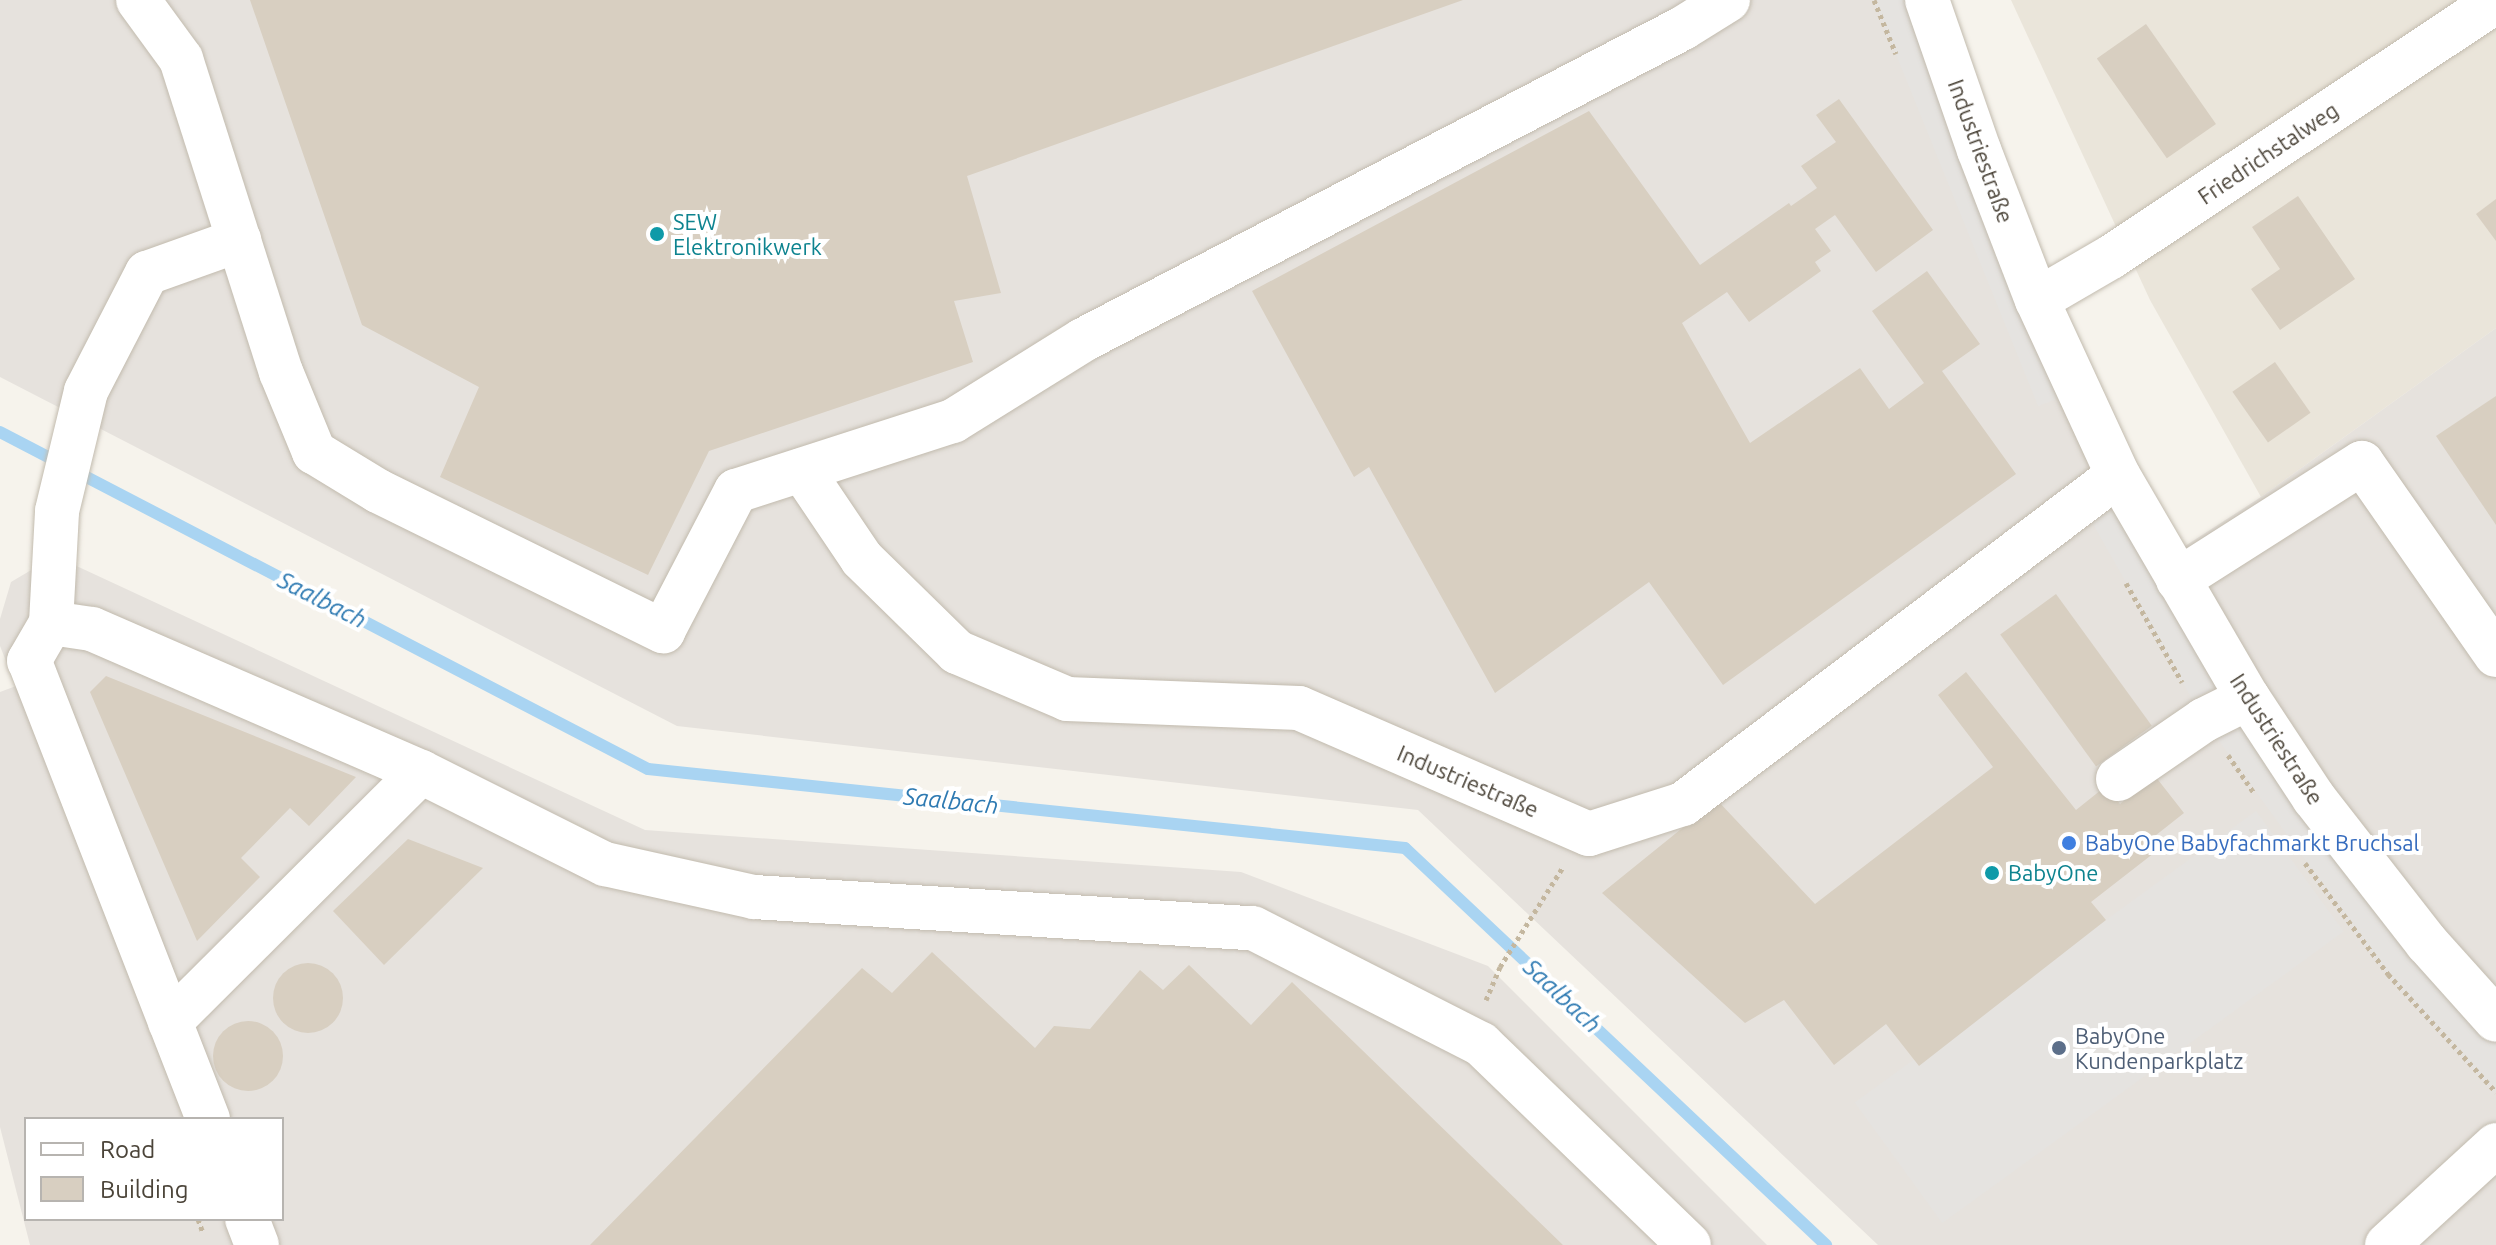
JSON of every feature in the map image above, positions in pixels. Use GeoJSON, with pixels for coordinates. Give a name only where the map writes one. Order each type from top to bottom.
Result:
{"type":"FeatureCollection","features":[{"type":"Feature","properties":{"kind":"street"},"geometry":{"type":"LineString","coordinates":[[138,0],[181,59],[281,372],[314,452],[378,491],[663,631],[736,491],[953,421],[1083,340],[1670,35],[1728,0]]}},
{"type":"Feature","properties":{"kind":"street","name":"Industriestraße"},"geometry":{"type":"LineString","coordinates":[[1927,0],[1979,150],[2037,300],[2118,475],[2248,698],[2323,810],[2427,943],[2496,1020]]}},
{"type":"Feature","properties":{"kind":"street","name":"Friedrichstalweg"},"geometry":{"type":"LineString","coordinates":[[2037,300],[2111,257],[2496,1]]}},
{"type":"Feature","properties":{"kind":"street"},"geometry":{"type":"LineString","coordinates":[[207,1117],[29,661],[51,623],[57,511],[86,391],[147,273],[239,240]]}},
{"type":"Feature","properties":{"kind":"street"},"geometry":{"type":"LineString","coordinates":[[2178,580],[2362,463],[2496,655]]}},
{"type":"Feature","properties":{"kind":"street","name":"Industriestraße"},"geometry":{"type":"LineString","coordinates":[[802,470],[862,559],[957,652],[1067,699],[1299,708],[1584,831]]}},
{"type":"Feature","properties":{"kind":"street"},"geometry":{"type":"LineString","coordinates":[[1584,831],[1589,834],[1683,804],[2118,475]]}},
{"type":"Feature","properties":{"kind":"street"},"geometry":{"type":"LineString","coordinates":[[51,623],[92,629],[421,772],[605,864],[754,897],[1253,928],[1481,1044],[1689,1245]]}},
{"type":"Feature","properties":{"kind":"street"},"geometry":{"type":"LineString","coordinates":[[2118,779],[2204,720],[2248,698]]}},
{"type":"Feature","properties":{"kind":"street"},"geometry":{"type":"LineString","coordinates":[[170,1022],[421,772]]}},
{"type":"Feature","properties":{"kind":"street"},"geometry":{"type":"LineString","coordinates":[[2387,1245],[2496,1145]]}},
{"type":"Feature","properties":{"kind":"street"},"geometry":{"type":"LineString","coordinates":[[248,1221],[257,1245]]}},
{"type":"Feature","properties":{"kind":"path"},"geometry":{"type":"LineString","coordinates":[[1500,967],[1584,831]]}},
{"type":"Feature","properties":{"kind":"shaded area"},"geometry":{"type":"Polygon","coordinates":[[[0,0],[1927,0],[2165,559],[2261,497],[2496,328],[2496,1245],[1878,1245],[1418,810],[677,726],[0,377],[0,0]]]}},
{"type":"Feature","properties":{"kind":"shaded area"},"geometry":{"type":"Polygon","coordinates":[[[1874,0],[1927,0],[2078,391],[2038,406],[1874,0]]]}},
{"type":"Feature","properties":{"kind":"shaded area"},"geometry":{"type":"Polygon","coordinates":[[[2011,0],[2496,0],[2496,328],[2261,497],[2150,300],[2011,0]]]}},
{"type":"Feature","properties":{"kind":"shaded area"},"geometry":{"type":"Polygon","coordinates":[[[2118,475],[2248,698],[2496,1016],[2496,1092],[2388,974],[2204,720],[2080,501],[2118,475]]]}},
{"type":"Feature","properties":{"kind":"shaded area"},"geometry":{"type":"Polygon","coordinates":[[[55,556],[645,830],[1241,872],[1488,966],[1767,1245],[30,1245],[0,1127],[0,692],[16,686],[0,646],[0,619],[11,582],[55,556]]]}},
{"type":"Feature","properties":{"kind":"shaded area","name":"BabyOne Kundenparkplatz"},"geometry":{"type":"Polygon","coordinates":[[[2256,811],[2344,932],[1942,1223],[1855,1103],[2256,811]]]}},
{"type":"Feature","properties":{"kind":"building","name":"SEW Elektronikwerk"},"geometry":{"type":"Polygon","coordinates":[[[250,0],[1463,0],[967,176],[1001,293],[954,301],[973,362],[709,451],[648,575],[440,477],[479,387],[362,325],[250,0]]]}},
{"type":"Feature","properties":{"kind":"building"},"geometry":{"type":"Polygon","coordinates":[[[2146,24],[2216,124],[2167,158],[2097,58],[2146,24]]]}},
{"type":"Feature","properties":{"kind":"building"},"geometry":{"type":"Polygon","coordinates":[[[1839,99],[1933,230],[1876,272],[1835,215],[1815,229],[1831,251],[1815,262],[1821,271],[1749,322],[1727,292],[1682,323],[1750,443],[1860,368],[1889,409],[1924,383],[1872,311],[1927,271],[1980,344],[1942,371],[2016,474],[1723,685],[1649,582],[1495,693],[1369,467],[1354,477],[1252,291],[1589,111],[1700,265],[1789,203],[1791,206],[1817,188],[1801,166],[1836,142],[1816,115],[1839,99]]]}},
{"type":"Feature","properties":{"kind":"building"},"geometry":{"type":"Polygon","coordinates":[[[2298,196],[2355,279],[2280,330],[2251,289],[2280,269],[2252,227],[2298,196]]]}},
{"type":"Feature","properties":{"kind":"building"},"geometry":{"type":"Polygon","coordinates":[[[2496,199],[2496,241],[2476,214],[2496,199]]]}},
{"type":"Feature","properties":{"kind":"building"},"geometry":{"type":"Polygon","coordinates":[[[2275,362],[2311,413],[2268,443],[2232,392],[2275,362]]]}},
{"type":"Feature","properties":{"kind":"building"},"geometry":{"type":"Polygon","coordinates":[[[2496,396],[2496,525],[2436,436],[2496,396]]]}},
{"type":"Feature","properties":{"kind":"building"},"geometry":{"type":"Polygon","coordinates":[[[2056,594],[2152,726],[2096,766],[2000,635],[2056,594]]]}},
{"type":"Feature","properties":{"kind":"building","name":"BabyOne"},"geometry":{"type":"Polygon","coordinates":[[[1966,672],[2076,810],[2106,786],[2120,804],[2155,776],[2184,813],[2146,843],[2154,853],[2091,902],[2106,920],[1919,1066],[1886,1024],[1834,1065],[1784,1000],[1745,1023],[1602,893],[1717,800],[1815,904],[1993,767],[1938,695],[1966,672]]]}},
{"type":"Feature","properties":{"kind":"building"},"geometry":{"type":"Polygon","coordinates":[[[106,676],[356,777],[309,826],[290,808],[241,858],[260,877],[197,941],[90,692],[106,676]]]}},
{"type":"Feature","properties":{"kind":"building"},"geometry":{"type":"Polygon","coordinates":[[[408,839],[483,868],[384,965],[333,911],[408,839]]]}},
{"type":"Feature","properties":{"kind":"building"},"geometry":{"type":"Polygon","coordinates":[[[932,952],[1035,1048],[1054,1026],[1090,1029],[1140,970],[1163,990],[1189,965],[1251,1025],[1292,982],[1563,1245],[590,1245],[862,968],[892,993],[932,952]]]}},
{"type":"Feature","properties":{"kind":"building"},"geometry":{"type":"Polygon","coordinates":[[[308,963],[333,973],[343,998],[333,1023],[308,1033],[283,1023],[273,998],[283,973],[308,963]]]}},
{"type":"Feature","properties":{"kind":"building"},"geometry":{"type":"Polygon","coordinates":[[[248,1021],[273,1031],[283,1056],[273,1081],[248,1091],[223,1081],[213,1056],[223,1031],[248,1021]]]}},
{"type":"Feature","properties":{"kind":"waterway","name":"Saalbach"},"geometry":{"type":"LineString","coordinates":[[0,432],[648,769],[1405,848],[1826,1245]]}},
{"type":"Feature","properties":{"kind":"place","name":"SEW Elektronikwerk"},"geometry":{"type":"Point","coordinates":[657,234]}},
{"type":"Feature","properties":{"kind":"place","name":"BabyOne Babyfachmarkt Bruchsal"},"geometry":{"type":"Point","coordinates":[2069,843]}},
{"type":"Feature","properties":{"kind":"place","name":"BabyOne"},"geometry":{"type":"Point","coordinates":[1992,873]}},
{"type":"Feature","properties":{"kind":"place","name":"BabyOne Kundenparkplatz"},"geometry":{"type":"Point","coordinates":[2059,1048]}}]}
